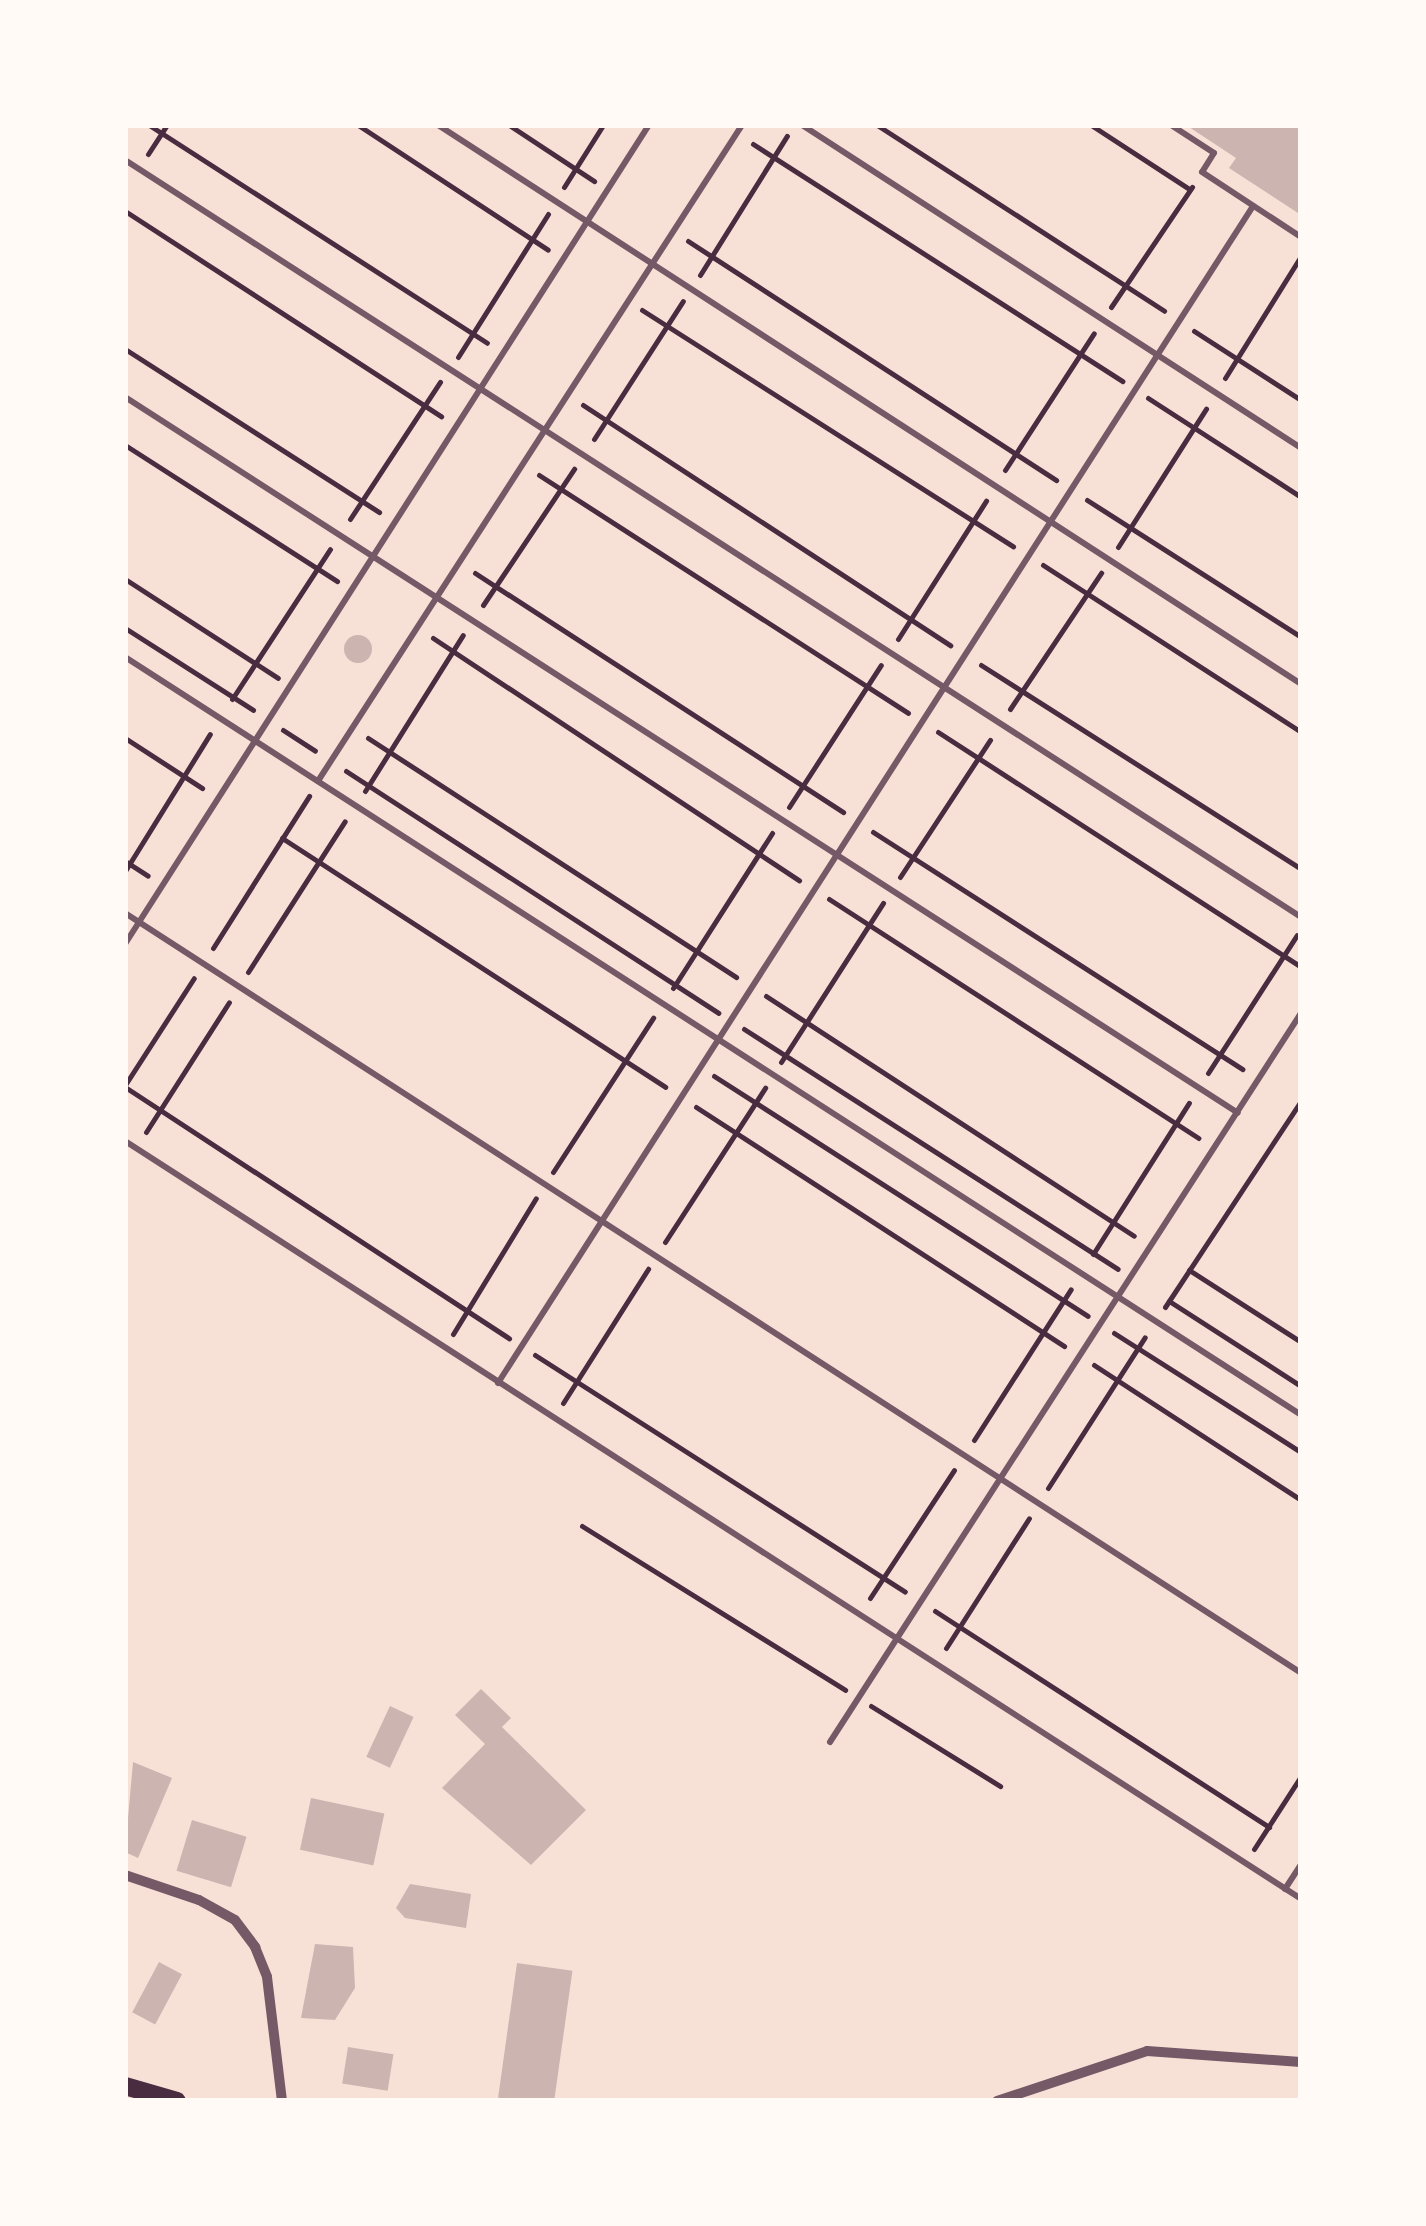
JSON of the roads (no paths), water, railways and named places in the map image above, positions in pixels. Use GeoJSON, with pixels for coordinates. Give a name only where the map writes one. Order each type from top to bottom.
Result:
{"type":"FeatureCollection","features":[{"type":"Feature","properties":{"kind":"main road"},"geometry":{"type":"LineString","coordinates":[[125,2086],[177,2101]]}},
{"type":"Feature","properties":{"kind":"street"},"geometry":{"type":"LineString","coordinates":[[125,1875],[199,1900],[235,1920],[254,1947],[268,1978],[282,2101]]}},
{"type":"Feature","properties":{"kind":"street"},"geometry":{"type":"LineString","coordinates":[[997,2101],[1147,2050],[1301,2062]]}},
{"type":"Feature","properties":{"kind":"lane"},"geometry":{"type":"LineString","coordinates":[[438,125],[1301,684]]}},
{"type":"Feature","properties":{"kind":"lane"},"geometry":{"type":"LineString","coordinates":[[125,944],[649,125]]}},
{"type":"Feature","properties":{"kind":"lane"},"geometry":{"type":"LineString","coordinates":[[318,781],[742,125]]}},
{"type":"Feature","properties":{"kind":"lane"},"geometry":{"type":"LineString","coordinates":[[802,125],[1301,448]]}},
{"type":"Feature","properties":{"kind":"lane"},"geometry":{"type":"LineString","coordinates":[[1171,125],[1214,153],[1202,172],[1301,237]]}},
{"type":"Feature","properties":{"kind":"lane"},"geometry":{"type":"LineString","coordinates":[[125,160],[1301,917]]}},
{"type":"Feature","properties":{"kind":"lane"},"geometry":{"type":"LineString","coordinates":[[498,1383],[1252,206]]}},
{"type":"Feature","properties":{"kind":"lane"},"geometry":{"type":"LineString","coordinates":[[125,396],[1238,1112]]}},
{"type":"Feature","properties":{"kind":"lane"},"geometry":{"type":"LineString","coordinates":[[125,657],[716,1042],[1301,1415]]}},
{"type":"Feature","properties":{"kind":"lane"},"geometry":{"type":"LineString","coordinates":[[125,913],[1301,1673]]}},
{"type":"Feature","properties":{"kind":"lane"},"geometry":{"type":"LineString","coordinates":[[830,1742],[1301,1013]]}},
{"type":"Feature","properties":{"kind":"lane"},"geometry":{"type":"LineString","coordinates":[[125,1141],[1301,1899]]}},
{"type":"Feature","properties":{"kind":"lane"},"geometry":{"type":"LineString","coordinates":[[1286,1889],[1301,1864]]}}]}
